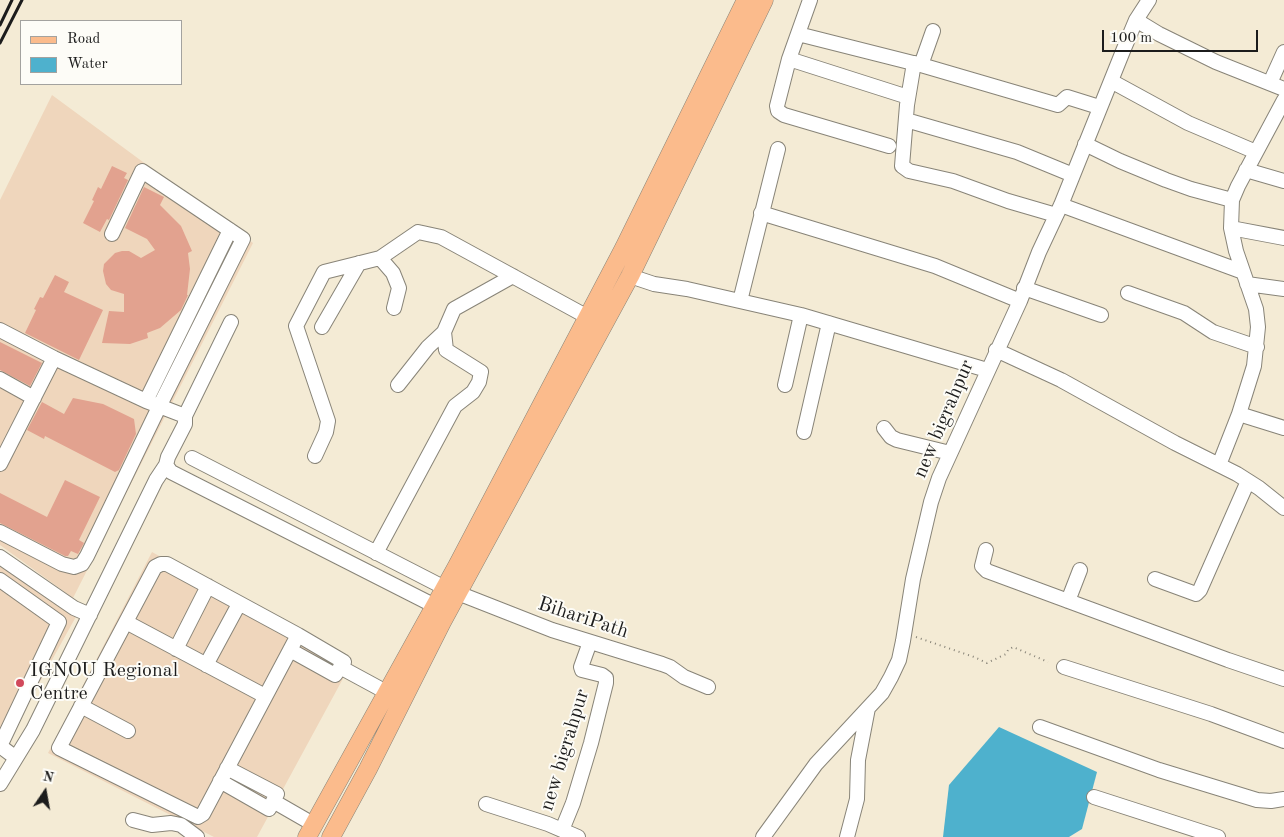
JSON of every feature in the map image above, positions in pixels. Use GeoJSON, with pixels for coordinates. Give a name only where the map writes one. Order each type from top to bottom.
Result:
{"type":"FeatureCollection","features":[{"type":"Feature","properties":{"kind":"main road"},"geometry":{"type":"LineString","coordinates":[[595,321],[630,276],[650,234],[722,69],[746,0]]}},
{"type":"Feature","properties":{"kind":"main road"},"geometry":{"type":"LineString","coordinates":[[331,837],[368,769],[451,591],[595,321],[634,226],[722,69],[764,0]]}},
{"type":"Feature","properties":{"kind":"main road"},"geometry":{"type":"LineString","coordinates":[[634,226],[650,234]]}},
{"type":"Feature","properties":{"kind":"main road"},"geometry":{"type":"LineString","coordinates":[[310,831],[435,606],[451,591]]}},
{"type":"Feature","properties":{"kind":"street"},"geometry":{"type":"LineString","coordinates":[[810,0],[790,59],[777,106],[778,112],[888,146]]}},
{"type":"Feature","properties":{"kind":"street","name":"new bigrahpur"},"geometry":{"type":"LineString","coordinates":[[763,837],[816,764],[882,693],[892,677],[899,660],[913,579],[931,502],[939,478],[1059,210],[1099,107],[1136,20],[1149,0]]}},
{"type":"Feature","properties":{"kind":"street"},"geometry":{"type":"LineString","coordinates":[[1136,20],[1193,51],[1284,89]]}},
{"type":"Feature","properties":{"kind":"street"},"geometry":{"type":"LineString","coordinates":[[933,31],[917,64],[908,98],[901,159],[902,166],[905,169],[953,181],[1008,201],[1106,220],[1245,278],[1284,289]]}},
{"type":"Feature","properties":{"kind":"street"},"geometry":{"type":"LineString","coordinates":[[798,34],[917,64],[1058,105],[1067,97],[1099,107]]}},
{"type":"Feature","properties":{"kind":"street"},"geometry":{"type":"LineString","coordinates":[[1270,83],[1284,52]]}},
{"type":"Feature","properties":{"kind":"street"},"geometry":{"type":"LineString","coordinates":[[790,59],[908,98]]}},
{"type":"Feature","properties":{"kind":"street"},"geometry":{"type":"LineString","coordinates":[[1111,81],[1188,123],[1256,152]]}},
{"type":"Feature","properties":{"kind":"street"},"geometry":{"type":"LineString","coordinates":[[1219,465],[1239,414],[1254,366],[1258,327],[1256,309],[1236,251],[1231,228],[1232,200],[1284,100]]}},
{"type":"Feature","properties":{"kind":"street"},"geometry":{"type":"LineString","coordinates":[[906,120],[1017,152],[1053,165],[1073,175]]}},
{"type":"Feature","properties":{"kind":"street"},"geometry":{"type":"LineString","coordinates":[[1085,144],[1166,180],[1232,200]]}},
{"type":"Feature","properties":{"kind":"street"},"geometry":{"type":"LineString","coordinates":[[740,301],[778,149]]}},
{"type":"Feature","properties":{"kind":"street"},"geometry":{"type":"LineString","coordinates":[[1246,170],[1284,181]]}},
{"type":"Feature","properties":{"kind":"street"},"geometry":{"type":"LineString","coordinates":[[0,532],[62,564],[74,566],[82,564],[152,404],[243,239],[142,172],[112,234]]}},
{"type":"Feature","properties":{"kind":"street"},"geometry":{"type":"LineString","coordinates":[[762,213],[866,244],[1022,295],[1101,315]]}},
{"type":"Feature","properties":{"kind":"street"},"geometry":{"type":"LineString","coordinates":[[1231,228],[1284,238]]}},
{"type":"Feature","properties":{"kind":"street"},"geometry":{"type":"LineString","coordinates":[[315,456],[326,432],[328,421],[296,326],[324,272],[380,258],[418,232],[441,237],[595,321]]}},
{"type":"Feature","properties":{"kind":"street"},"geometry":{"type":"LineString","coordinates":[[380,258],[393,273],[399,288],[394,308]]}},
{"type":"Feature","properties":{"kind":"street"},"geometry":{"type":"LineString","coordinates":[[322,327],[359,263]]}},
{"type":"Feature","properties":{"kind":"street"},"geometry":{"type":"LineString","coordinates":[[398,385],[428,347],[444,332],[454,309],[513,276]]}},
{"type":"Feature","properties":{"kind":"street"},"geometry":{"type":"LineString","coordinates":[[630,276],[654,284],[687,289],[801,315],[987,370]]}},
{"type":"Feature","properties":{"kind":"street"},"geometry":{"type":"LineString","coordinates":[[1128,292],[1184,313],[1213,332],[1257,347]]}},
{"type":"Feature","properties":{"kind":"street"},"geometry":{"type":"LineString","coordinates":[[785,385],[801,315]]}},
{"type":"Feature","properties":{"kind":"street"},"geometry":{"type":"LineString","coordinates":[[0,784],[33,730],[156,480],[166,465],[168,457],[185,424],[185,416],[231,322]]}},
{"type":"Feature","properties":{"kind":"street"},"geometry":{"type":"LineString","coordinates":[[804,432],[829,323]]}},
{"type":"Feature","properties":{"kind":"street"},"geometry":{"type":"LineString","coordinates":[[0,330],[54,358],[152,404],[185,416]]}},
{"type":"Feature","properties":{"kind":"street"},"geometry":{"type":"LineString","coordinates":[[376,553],[455,406],[473,392],[479,382],[481,372],[446,350],[444,332]]}},
{"type":"Feature","properties":{"kind":"street"},"geometry":{"type":"LineString","coordinates":[[996,350],[1061,380],[1219,465],[1248,481],[1284,508]]}},
{"type":"Feature","properties":{"kind":"street"},"geometry":{"type":"LineString","coordinates":[[0,464],[54,358]]}},
{"type":"Feature","properties":{"kind":"street"},"geometry":{"type":"LineString","coordinates":[[0,379],[34,398]]}},
{"type":"Feature","properties":{"kind":"street"},"geometry":{"type":"LineString","coordinates":[[1239,414],[1284,428]]}},
{"type":"Feature","properties":{"kind":"street"},"geometry":{"type":"LineString","coordinates":[[884,428],[891,437],[897,440],[950,453]]}},
{"type":"Feature","properties":{"kind":"street","name":"BihariPath"},"geometry":{"type":"LineString","coordinates":[[192,458],[451,591],[518,618],[662,664],[684,677],[708,686]]}},
{"type":"Feature","properties":{"kind":"street"},"geometry":{"type":"LineString","coordinates":[[166,465],[171,472],[435,606]]}},
{"type":"Feature","properties":{"kind":"street"},"geometry":{"type":"LineString","coordinates":[[1155,579],[1196,594],[1200,590],[1248,481]]}},
{"type":"Feature","properties":{"kind":"street"},"geometry":{"type":"LineString","coordinates":[[986,550],[982,566],[986,571],[1213,655],[1284,679]]}},
{"type":"Feature","properties":{"kind":"street"},"geometry":{"type":"LineString","coordinates":[[0,557],[74,608],[90,615]]}},
{"type":"Feature","properties":{"kind":"street"},"geometry":{"type":"LineString","coordinates":[[290,650],[335,675],[344,662],[298,635],[167,564],[161,564],[155,567],[59,748],[198,817],[203,814],[265,696],[298,635]]}},
{"type":"Feature","properties":{"kind":"street"},"geometry":{"type":"LineString","coordinates":[[1068,601],[1080,570]]}},
{"type":"Feature","properties":{"kind":"street"},"geometry":{"type":"LineString","coordinates":[[0,580],[59,622],[0,746],[16,758]]}},
{"type":"Feature","properties":{"kind":"street"},"geometry":{"type":"LineString","coordinates":[[176,649],[208,586]]}},
{"type":"Feature","properties":{"kind":"street"},"geometry":{"type":"LineString","coordinates":[[206,665],[239,604]]}},
{"type":"Feature","properties":{"kind":"street"},"geometry":{"type":"LineString","coordinates":[[126,622],[265,696]]}},
{"type":"Feature","properties":{"kind":"street","name":"new bigrahpur"},"geometry":{"type":"LineString","coordinates":[[562,830],[573,803],[591,743],[606,683],[606,678],[602,675],[582,670],[581,667],[590,642]]}},
{"type":"Feature","properties":{"kind":"street"},"geometry":{"type":"LineString","coordinates":[[340,667],[388,692]]}},
{"type":"Feature","properties":{"kind":"street"},"geometry":{"type":"LineString","coordinates":[[1064,667],[1211,714],[1284,741]]}},
{"type":"Feature","properties":{"kind":"street"},"geometry":{"type":"LineString","coordinates":[[81,706],[128,731]]}},
{"type":"Feature","properties":{"kind":"street"},"geometry":{"type":"LineString","coordinates":[[847,837],[857,799],[858,760],[868,708]]}},
{"type":"Feature","properties":{"kind":"street"},"geometry":{"type":"LineString","coordinates":[[1040,727],[1159,770],[1257,800],[1271,802],[1284,799]]}},
{"type":"Feature","properties":{"kind":"street"},"geometry":{"type":"LineString","coordinates":[[220,781],[269,809],[273,802],[277,794],[227,768]]}},
{"type":"Feature","properties":{"kind":"street"},"geometry":{"type":"LineString","coordinates":[[1094,797],[1218,837]]}},
{"type":"Feature","properties":{"kind":"street"},"geometry":{"type":"LineString","coordinates":[[273,802],[310,831]]}},
{"type":"Feature","properties":{"kind":"street"},"geometry":{"type":"LineString","coordinates":[[486,804],[578,837]]}},
{"type":"Feature","properties":{"kind":"street"},"geometry":{"type":"LineString","coordinates":[[134,820],[152,825],[171,823],[181,825],[197,837]]}},
{"type":"Feature","properties":{"kind":"path"},"geometry":{"type":"LineString","coordinates":[[904,633],[987,663],[1006,654],[1013,647],[1048,662]]}},
{"type":"Feature","properties":{"kind":"shaded area"},"geometry":{"type":"Polygon","coordinates":[[[52,95],[253,243],[73,598],[0,545],[0,200],[52,95]]]}},
{"type":"Feature","properties":{"kind":"shaded area"},"geometry":{"type":"Polygon","coordinates":[[[152,552],[352,662],[257,837],[214,837],[48,753],[152,552]]]}},
{"type":"Feature","properties":{"kind":"shaded area","name":"IGNOU Regional Centre"},"geometry":{"type":"Polygon","coordinates":[[[0,562],[78,613],[1,752],[0,752],[0,562]]]}},
{"type":"Feature","properties":{"kind":"water"},"geometry":{"type":"Polygon","coordinates":[[[999,727],[1097,772],[1082,829],[1069,837],[943,837],[949,785],[999,727]]]}},
{"type":"Feature","properties":{"kind":"building"},"geometry":{"type":"Polygon","coordinates":[[[112,166],[127,173],[124,178],[128,180],[109,220],[107,219],[100,232],[83,223],[94,201],[92,200],[98,187],[101,189],[112,166]]]}},
{"type":"Feature","properties":{"kind":"building"},"geometry":{"type":"Polygon","coordinates":[[[144,187],[164,197],[160,205],[181,226],[192,251],[188,253],[190,269],[188,295],[181,310],[160,328],[147,333],[148,338],[130,344],[102,343],[109,311],[124,312],[124,294],[111,290],[106,284],[103,271],[104,264],[115,253],[122,251],[129,251],[141,258],[155,250],[147,239],[125,228],[144,187]]]}},
{"type":"Feature","properties":{"kind":"building"},"geometry":{"type":"Polygon","coordinates":[[[55,275],[69,282],[64,292],[103,310],[79,360],[25,333],[40,297],[43,298],[55,275]]]}},
{"type":"Feature","properties":{"kind":"building"},"geometry":{"type":"Polygon","coordinates":[[[0,342],[42,363],[30,386],[0,370],[0,342]]]}},
{"type":"Feature","properties":{"kind":"building"},"geometry":{"type":"Polygon","coordinates":[[[73,398],[103,404],[134,419],[136,434],[119,470],[115,472],[45,436],[44,439],[27,430],[42,402],[64,414],[73,398]]]}},
{"type":"Feature","properties":{"kind":"building"},"geometry":{"type":"Polygon","coordinates":[[[65,480],[100,497],[79,540],[84,543],[78,554],[71,551],[68,556],[65,556],[0,523],[0,493],[47,517],[65,480]]]}},
{"type":"Feature","properties":{"kind":"railway"},"geometry":{"type":"LineString","coordinates":[[0,25],[12,0]]}},
{"type":"Feature","properties":{"kind":"railway"},"geometry":{"type":"LineString","coordinates":[[0,43],[22,0]]}},
{"type":"Feature","properties":{"kind":"place","name":"IGNOU Regional Centre"},"geometry":{"type":"Point","coordinates":[20,683]}}]}
